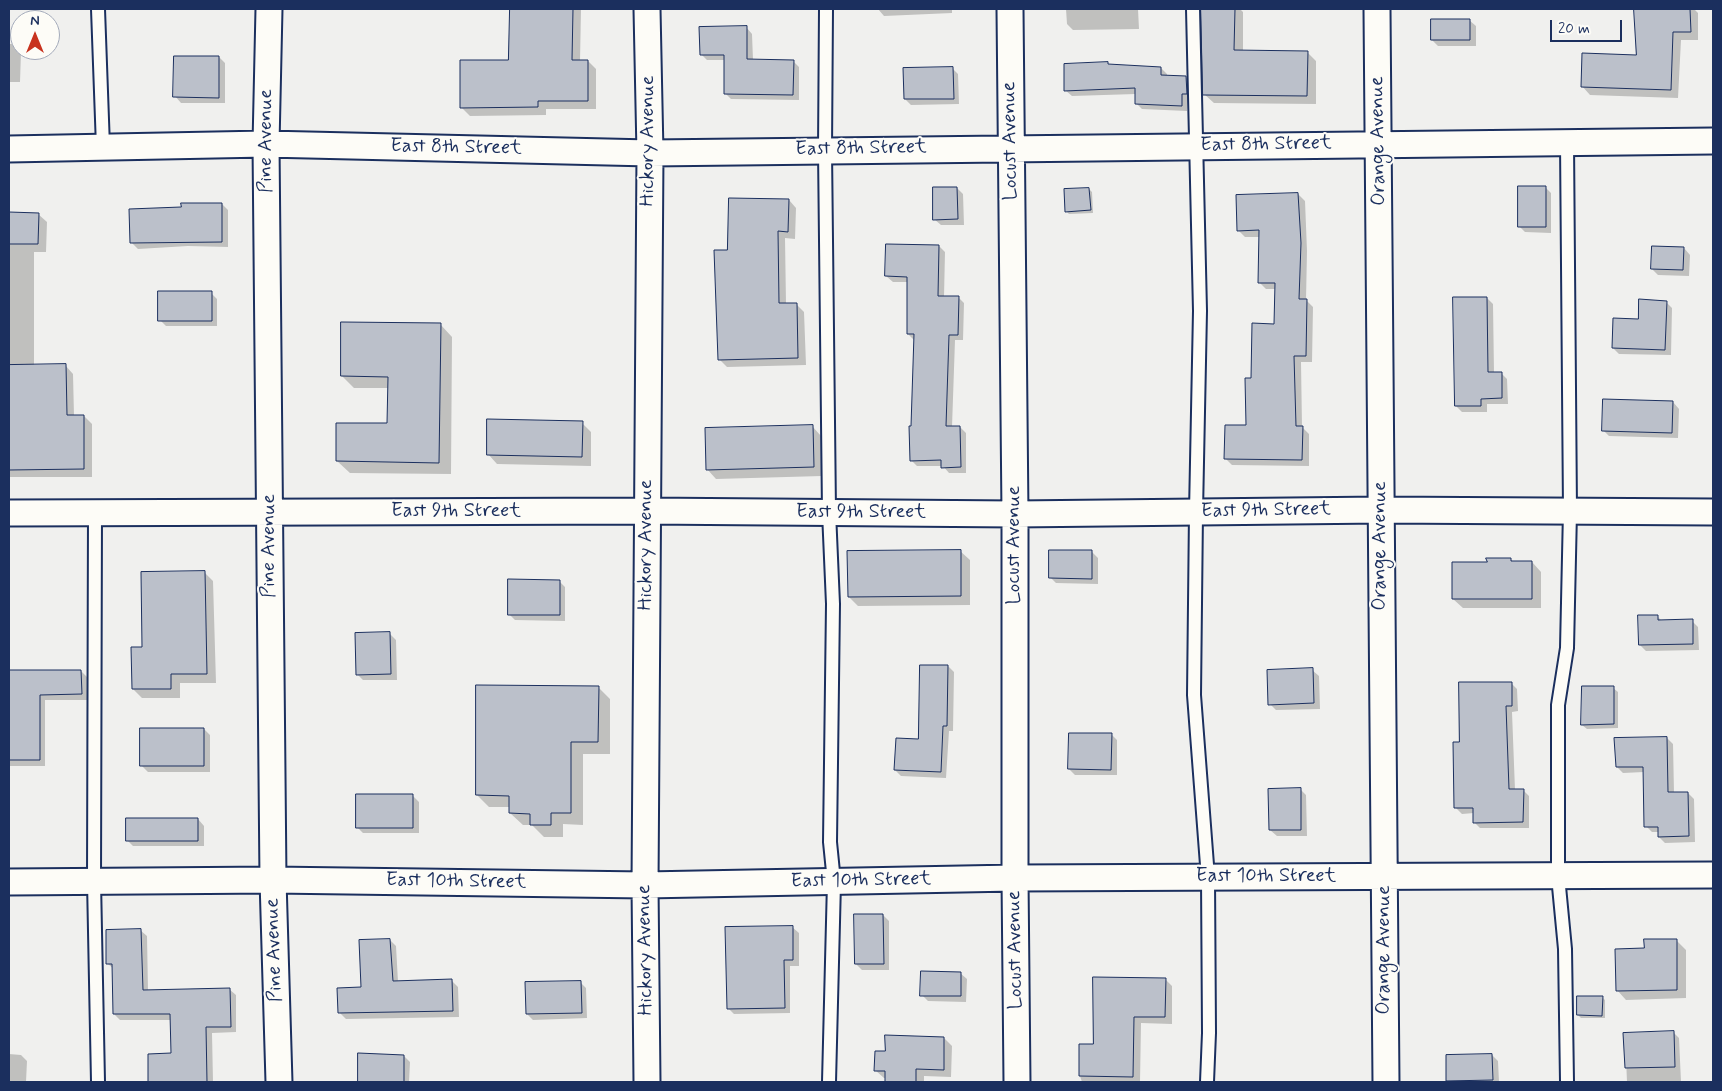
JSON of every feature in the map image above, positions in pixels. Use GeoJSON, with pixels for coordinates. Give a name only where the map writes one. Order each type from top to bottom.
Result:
{"type":"FeatureCollection","features":[{"type":"Feature","properties":{"kind":"street","name":"Pine Avenue"},"geometry":{"type":"LineString","coordinates":[[269,9],[266,144],[273,880],[279,1082]]}},
{"type":"Feature","properties":{"kind":"street","name":"Hickory Avenue"},"geometry":{"type":"LineString","coordinates":[[647,9],[650,153],[645,885],[648,1082]]}},
{"type":"Feature","properties":{"kind":"street","name":"Locust Avenue"},"geometry":{"type":"LineString","coordinates":[[1010,9],[1016,514],[1015,878],[1017,1082]]}},
{"type":"Feature","properties":{"kind":"street","name":"Orange Avenue"},"geometry":{"type":"LineString","coordinates":[[1377,9],[1386,1082]]}},
{"type":"Feature","properties":{"kind":"street","name":"East 8th Street"},"geometry":{"type":"LineString","coordinates":[[9,149],[266,144],[650,153],[1197,145],[1713,141]]}},
{"type":"Feature","properties":{"kind":"street","name":"East 9th Street"},"geometry":{"type":"LineString","coordinates":[[9,513],[647,511],[1016,514],[1381,510],[1713,512]]}},
{"type":"Feature","properties":{"kind":"street","name":"East 10th Street"},"geometry":{"type":"LineString","coordinates":[[9,882],[273,880],[645,885],[1015,878],[1713,875]]}},
{"type":"Feature","properties":{"kind":"lane"},"geometry":{"type":"LineString","coordinates":[[98,9],[102,147]]}},
{"type":"Feature","properties":{"kind":"lane"},"geometry":{"type":"LineString","coordinates":[[826,9],[825,150],[829,512],[833,604],[830,842],[834,882],[829,1082]]}},
{"type":"Feature","properties":{"kind":"lane"},"geometry":{"type":"LineString","coordinates":[[1194,9],[1200,311],[1194,695],[1208,878],[1209,1033],[1206,1082]]}},
{"type":"Feature","properties":{"kind":"lane"},"geometry":{"type":"LineString","coordinates":[[1567,142],[1570,511],[1567,648],[1558,706],[1558,876],[1565,949],[1567,1082]]}},
{"type":"Feature","properties":{"kind":"lane"},"geometry":{"type":"LineString","coordinates":[[95,513],[94,881],[98,1082]]}},
{"type":"Feature","properties":{"kind":"building"},"geometry":{"type":"Polygon","coordinates":[[[510,9],[573,9],[572,60],[588,60],[588,101],[538,101],[538,107],[460,108],[460,60],[508,60],[510,9]]]}},
{"type":"Feature","properties":{"kind":"building"},"geometry":{"type":"Polygon","coordinates":[[[1201,9],[1235,9],[1234,50],[1308,51],[1307,96],[1203,95],[1201,9]]]}},
{"type":"Feature","properties":{"kind":"building"},"geometry":{"type":"Polygon","coordinates":[[[1634,9],[1690,9],[1691,32],[1673,32],[1671,90],[1581,87],[1582,53],[1636,55],[1634,9]]]}},
{"type":"Feature","properties":{"kind":"building"},"geometry":{"type":"Polygon","coordinates":[[[1431,19],[1470,19],[1470,40],[1431,40],[1431,19]]]}},
{"type":"Feature","properties":{"kind":"building"},"geometry":{"type":"Polygon","coordinates":[[[747,26],[747,59],[794,60],[793,95],[724,94],[724,55],[700,55],[699,27],[747,26]]]}},
{"type":"Feature","properties":{"kind":"building"},"geometry":{"type":"Polygon","coordinates":[[[174,56],[219,56],[219,98],[173,97],[174,56]]]}},
{"type":"Feature","properties":{"kind":"building"},"geometry":{"type":"Polygon","coordinates":[[[1108,62],[1108,64],[1161,67],[1161,75],[1186,76],[1187,94],[1182,94],[1182,106],[1135,104],[1135,88],[1064,91],[1064,64],[1108,62]]]}},
{"type":"Feature","properties":{"kind":"building"},"geometry":{"type":"Polygon","coordinates":[[[953,67],[954,99],[904,99],[903,68],[953,67]]]}},
{"type":"Feature","properties":{"kind":"building"},"geometry":{"type":"Polygon","coordinates":[[[1518,186],[1546,186],[1546,227],[1518,227],[1518,186]]]}},
{"type":"Feature","properties":{"kind":"building"},"geometry":{"type":"Polygon","coordinates":[[[933,187],[957,187],[958,219],[933,220],[933,187]]]}},
{"type":"Feature","properties":{"kind":"building"},"geometry":{"type":"Polygon","coordinates":[[[1089,188],[1091,210],[1065,212],[1064,189],[1089,188]]]}},
{"type":"Feature","properties":{"kind":"building"},"geometry":{"type":"Polygon","coordinates":[[[1298,193],[1301,243],[1299,299],[1307,299],[1306,356],[1294,356],[1296,426],[1303,426],[1302,460],[1224,459],[1225,425],[1246,425],[1245,378],[1251,378],[1252,323],[1274,324],[1275,283],[1258,283],[1259,230],[1237,231],[1236,195],[1298,193]]]}},
{"type":"Feature","properties":{"kind":"building"},"geometry":{"type":"Polygon","coordinates":[[[729,198],[789,199],[788,232],[778,231],[779,303],[797,303],[798,358],[718,360],[714,250],[727,250],[729,198]]]}},
{"type":"Feature","properties":{"kind":"building"},"geometry":{"type":"Polygon","coordinates":[[[181,203],[222,203],[222,242],[130,243],[129,209],[181,207],[181,203]]]}},
{"type":"Feature","properties":{"kind":"building"},"geometry":{"type":"Polygon","coordinates":[[[9,212],[39,213],[38,244],[9,244],[9,212]]]}},
{"type":"Feature","properties":{"kind":"building"},"geometry":{"type":"Polygon","coordinates":[[[886,244],[939,245],[938,296],[959,296],[958,335],[949,335],[946,426],[960,426],[961,467],[941,468],[941,460],[910,461],[909,426],[911,426],[914,334],[907,334],[907,277],[885,276],[886,244]]]}},
{"type":"Feature","properties":{"kind":"building"},"geometry":{"type":"Polygon","coordinates":[[[1652,246],[1684,247],[1683,270],[1651,269],[1652,246]]]}},
{"type":"Feature","properties":{"kind":"building"},"geometry":{"type":"Polygon","coordinates":[[[158,291],[212,291],[212,321],[158,321],[158,291]]]}},
{"type":"Feature","properties":{"kind":"building"},"geometry":{"type":"Polygon","coordinates":[[[1453,297],[1487,297],[1488,372],[1502,372],[1502,398],[1481,399],[1481,406],[1455,406],[1453,297]]]}},
{"type":"Feature","properties":{"kind":"building"},"geometry":{"type":"Polygon","coordinates":[[[1639,299],[1667,301],[1665,350],[1612,348],[1613,318],[1638,319],[1639,299]]]}},
{"type":"Feature","properties":{"kind":"building"},"geometry":{"type":"Polygon","coordinates":[[[341,322],[441,323],[439,463],[336,461],[336,423],[387,423],[388,377],[341,376],[341,322]]]}},
{"type":"Feature","properties":{"kind":"building"},"geometry":{"type":"Polygon","coordinates":[[[66,364],[67,415],[84,415],[84,469],[9,470],[9,365],[66,364]]]}},
{"type":"Feature","properties":{"kind":"building"},"geometry":{"type":"Polygon","coordinates":[[[1603,399],[1673,401],[1672,433],[1602,431],[1603,399]]]}},
{"type":"Feature","properties":{"kind":"building"},"geometry":{"type":"Polygon","coordinates":[[[487,419],[583,421],[582,457],[487,455],[487,419]]]}},
{"type":"Feature","properties":{"kind":"building"},"geometry":{"type":"Polygon","coordinates":[[[813,425],[814,467],[706,470],[705,428],[813,425]]]}},
{"type":"Feature","properties":{"kind":"building"},"geometry":{"type":"Polygon","coordinates":[[[961,550],[961,596],[848,597],[847,551],[961,550]]]}},
{"type":"Feature","properties":{"kind":"building"},"geometry":{"type":"Polygon","coordinates":[[[1049,550],[1092,550],[1092,579],[1049,578],[1049,550]]]}},
{"type":"Feature","properties":{"kind":"building"},"geometry":{"type":"Polygon","coordinates":[[[1486,558],[1511,558],[1511,561],[1532,561],[1532,599],[1452,599],[1452,562],[1487,562],[1486,558]]]}},
{"type":"Feature","properties":{"kind":"building"},"geometry":{"type":"Polygon","coordinates":[[[205,571],[207,674],[171,674],[171,689],[132,689],[131,647],[142,647],[141,572],[205,571]]]}},
{"type":"Feature","properties":{"kind":"building"},"geometry":{"type":"Polygon","coordinates":[[[508,579],[560,580],[560,615],[508,615],[508,579]]]}},
{"type":"Feature","properties":{"kind":"building"},"geometry":{"type":"Polygon","coordinates":[[[1638,615],[1658,615],[1658,620],[1693,619],[1693,644],[1639,645],[1638,615]]]}},
{"type":"Feature","properties":{"kind":"building"},"geometry":{"type":"Polygon","coordinates":[[[390,632],[391,674],[356,675],[355,633],[390,632]]]}},
{"type":"Feature","properties":{"kind":"building"},"geometry":{"type":"Polygon","coordinates":[[[920,665],[948,665],[947,726],[943,726],[941,772],[894,770],[896,738],[918,739],[920,665]]]}},
{"type":"Feature","properties":{"kind":"building"},"geometry":{"type":"Polygon","coordinates":[[[1313,668],[1314,703],[1268,705],[1267,670],[1313,668]]]}},
{"type":"Feature","properties":{"kind":"building"},"geometry":{"type":"Polygon","coordinates":[[[9,670],[81,670],[82,694],[40,695],[40,760],[9,760],[9,670]]]}},
{"type":"Feature","properties":{"kind":"building"},"geometry":{"type":"Polygon","coordinates":[[[1459,682],[1512,682],[1512,706],[1506,706],[1509,789],[1524,789],[1523,822],[1473,823],[1473,808],[1454,808],[1453,742],[1459,742],[1459,682]]]}},
{"type":"Feature","properties":{"kind":"building"},"geometry":{"type":"Polygon","coordinates":[[[476,685],[599,686],[598,742],[571,742],[571,813],[551,813],[551,825],[530,825],[530,814],[509,813],[509,796],[476,795],[476,685]]]}},
{"type":"Feature","properties":{"kind":"building"},"geometry":{"type":"Polygon","coordinates":[[[1582,686],[1614,686],[1614,724],[1581,725],[1582,686]]]}},
{"type":"Feature","properties":{"kind":"building"},"geometry":{"type":"Polygon","coordinates":[[[140,728],[204,728],[204,766],[140,766],[140,728]]]}},
{"type":"Feature","properties":{"kind":"building"},"geometry":{"type":"Polygon","coordinates":[[[1069,733],[1112,733],[1111,770],[1068,769],[1069,733]]]}},
{"type":"Feature","properties":{"kind":"building"},"geometry":{"type":"Polygon","coordinates":[[[1667,737],[1668,792],[1688,792],[1689,836],[1658,837],[1658,827],[1644,827],[1643,767],[1616,767],[1614,738],[1667,737]]]}},
{"type":"Feature","properties":{"kind":"building"},"geometry":{"type":"Polygon","coordinates":[[[1301,788],[1301,830],[1269,830],[1268,789],[1301,788]]]}},
{"type":"Feature","properties":{"kind":"building"},"geometry":{"type":"Polygon","coordinates":[[[356,794],[413,794],[413,828],[356,828],[356,794]]]}},
{"type":"Feature","properties":{"kind":"building"},"geometry":{"type":"Polygon","coordinates":[[[126,818],[198,818],[198,841],[126,841],[126,818]]]}},
{"type":"Feature","properties":{"kind":"building"},"geometry":{"type":"Polygon","coordinates":[[[854,914],[883,914],[884,964],[855,964],[854,914]]]}},
{"type":"Feature","properties":{"kind":"building"},"geometry":{"type":"Polygon","coordinates":[[[793,926],[793,960],[784,960],[785,1008],[727,1009],[725,927],[793,926]]]}},
{"type":"Feature","properties":{"kind":"building"},"geometry":{"type":"Polygon","coordinates":[[[141,929],[143,990],[230,988],[231,1027],[206,1027],[207,1082],[148,1082],[148,1054],[171,1053],[170,1014],[113,1014],[112,964],[106,964],[106,930],[141,929]]]}},
{"type":"Feature","properties":{"kind":"building"},"geometry":{"type":"Polygon","coordinates":[[[390,939],[393,981],[452,979],[453,1011],[338,1013],[337,988],[361,987],[359,940],[390,939]]]}},
{"type":"Feature","properties":{"kind":"building"},"geometry":{"type":"Polygon","coordinates":[[[1644,939],[1677,939],[1677,990],[1616,991],[1615,949],[1644,948],[1644,939]]]}},
{"type":"Feature","properties":{"kind":"building"},"geometry":{"type":"Polygon","coordinates":[[[921,971],[961,972],[961,996],[920,996],[921,971]]]}},
{"type":"Feature","properties":{"kind":"building"},"geometry":{"type":"Polygon","coordinates":[[[1093,977],[1166,978],[1165,1017],[1134,1017],[1133,1077],[1079,1076],[1079,1044],[1093,1044],[1093,977]]]}},
{"type":"Feature","properties":{"kind":"building"},"geometry":{"type":"Polygon","coordinates":[[[581,981],[582,1013],[526,1014],[525,982],[581,981]]]}},
{"type":"Feature","properties":{"kind":"building"},"geometry":{"type":"Polygon","coordinates":[[[1577,996],[1603,996],[1602,1016],[1577,1015],[1577,996]]]}},
{"type":"Feature","properties":{"kind":"building"},"geometry":{"type":"Polygon","coordinates":[[[1674,1031],[1675,1067],[1625,1068],[1623,1033],[1674,1031]]]}},
{"type":"Feature","properties":{"kind":"building"},"geometry":{"type":"Polygon","coordinates":[[[885,1035],[944,1037],[944,1070],[916,1069],[916,1082],[885,1082],[885,1071],[874,1071],[875,1051],[885,1051],[885,1035]]]}},
{"type":"Feature","properties":{"kind":"building"},"geometry":{"type":"Polygon","coordinates":[[[358,1053],[404,1055],[404,1082],[358,1082],[358,1053]]]}},
{"type":"Feature","properties":{"kind":"building"},"geometry":{"type":"Polygon","coordinates":[[[1492,1054],[1493,1080],[1446,1081],[1446,1055],[1492,1054]]]}}]}
